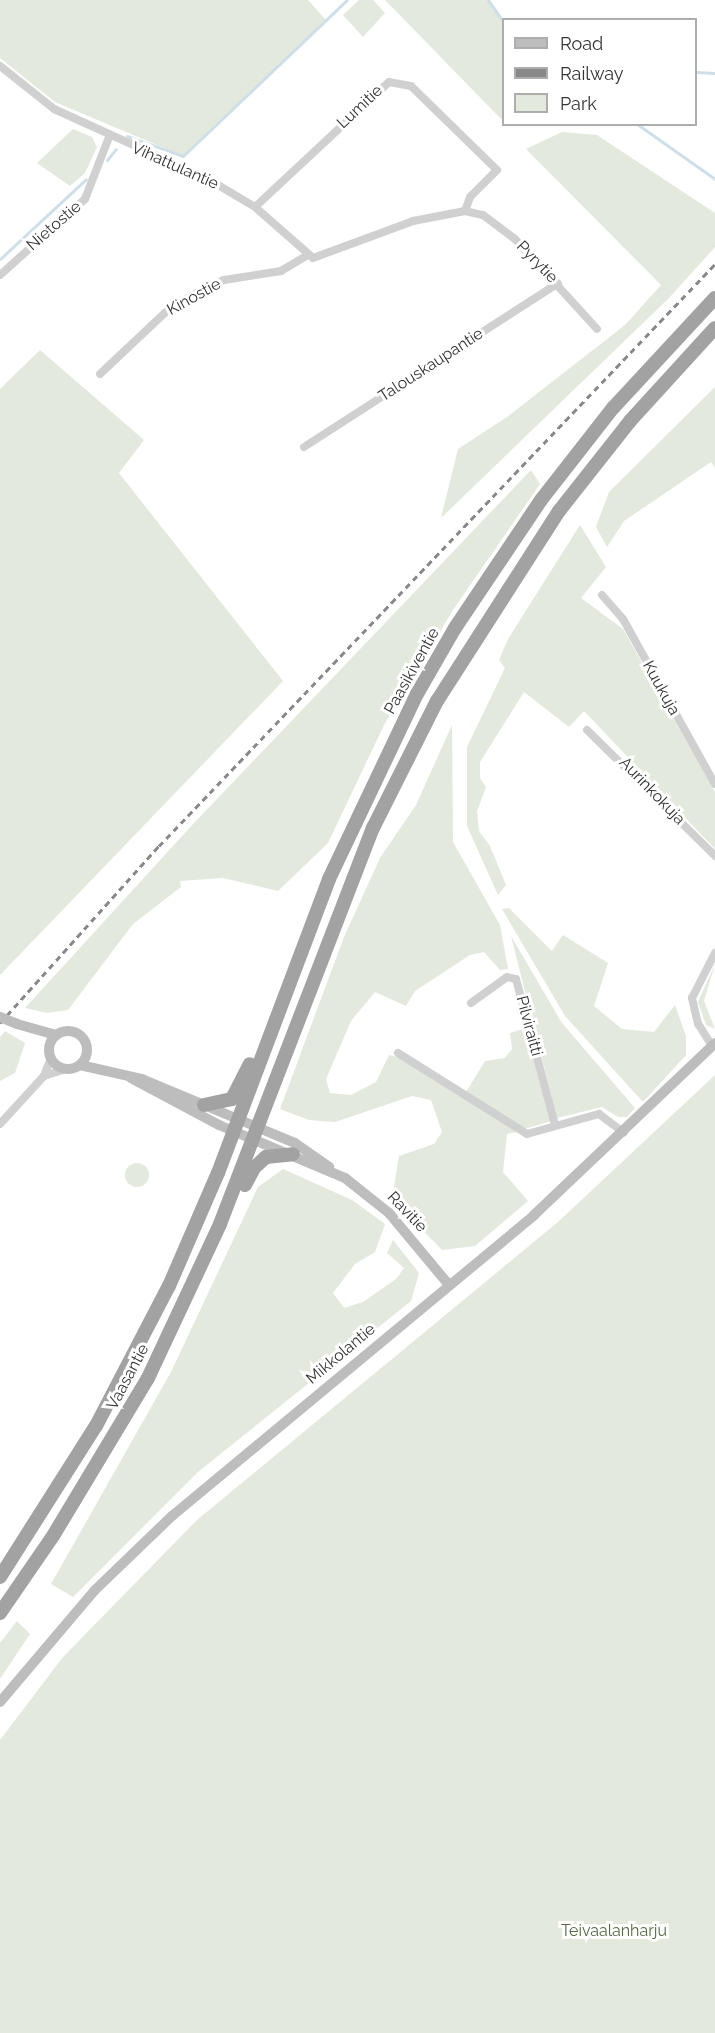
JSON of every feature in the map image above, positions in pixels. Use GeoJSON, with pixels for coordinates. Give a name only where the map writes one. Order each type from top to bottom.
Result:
{"type":"FeatureCollection","features":[{"type":"Feature","properties":{"kind":"highway","name":"Paasikiventie"},"geometry":{"type":"LineString","coordinates":[[237,1126],[353,823],[455,628],[581,447],[715,298]]}},
{"type":"Feature","properties":{"kind":"highway"},"geometry":{"type":"LineString","coordinates":[[256,1133],[373,828],[437,700],[559,511],[630,421],[715,328]]}},
{"type":"Feature","properties":{"kind":"highway"},"geometry":{"type":"LineString","coordinates":[[204,1105],[224,1103],[235,1095],[267,1022],[278,1014]]}},
{"type":"Feature","properties":{"kind":"highway","name":"Vaasantie"},"geometry":{"type":"LineString","coordinates":[[0,1577],[131,1362],[237,1126]]}},
{"type":"Feature","properties":{"kind":"highway","name":"Vaasantie"},"geometry":{"type":"LineString","coordinates":[[0,1613],[53,1536],[148,1378],[220,1224],[256,1133]]}},
{"type":"Feature","properties":{"kind":"highway"},"geometry":{"type":"LineString","coordinates":[[220,1224],[237,1206],[254,1167],[272,1155],[292,1154]]}},
{"type":"Feature","properties":{"kind":"main road"},"geometry":{"type":"LineString","coordinates":[[0,1017],[41,1033],[56,1035],[78,1033],[88,1052],[103,1068]]}},
{"type":"Feature","properties":{"kind":"main road"},"geometry":{"type":"LineString","coordinates":[[41,1033],[50,1053],[66,1069],[80,1065],[103,1068],[204,1105],[237,1126]]}},
{"type":"Feature","properties":{"kind":"main road"},"geometry":{"type":"LineString","coordinates":[[50,1053],[56,1035]]}},
{"type":"Feature","properties":{"kind":"main road","name":"Mikkolantie"},"geometry":{"type":"LineString","coordinates":[[0,1702],[95,1590],[172,1516],[449,1285],[624,1133],[714,1045]]}},
{"type":"Feature","properties":{"kind":"main road"},"geometry":{"type":"LineString","coordinates":[[80,1065],[88,1052]]}},
{"type":"Feature","properties":{"kind":"main road"},"geometry":{"type":"LineString","coordinates":[[131,1078],[237,1126]]}},
{"type":"Feature","properties":{"kind":"main road","name":"Ravitie"},"geometry":{"type":"LineString","coordinates":[[237,1126],[316,1155],[333,1171],[389,1213],[449,1285]]}},
{"type":"Feature","properties":{"kind":"main road","name":"Ravitie"},"geometry":{"type":"LineString","coordinates":[[256,1133],[292,1154],[333,1171]]}},
{"type":"Feature","properties":{"kind":"street","name":"Vihattulantie"},"geometry":{"type":"LineString","coordinates":[[0,66],[54,109],[109,137],[208,179],[255,207],[306,256]]}},
{"type":"Feature","properties":{"kind":"street","name":"Lumitie"},"geometry":{"type":"LineString","coordinates":[[255,207],[389,82],[411,86],[497,170],[470,197],[465,211]]}},
{"type":"Feature","properties":{"kind":"street","name":"Nietostie"},"geometry":{"type":"LineString","coordinates":[[0,275],[85,199],[109,137]]}},
{"type":"Feature","properties":{"kind":"street"},"geometry":{"type":"LineString","coordinates":[[306,256],[320,258],[413,221],[465,211]]}},
{"type":"Feature","properties":{"kind":"street","name":"Pyrytie"},"geometry":{"type":"LineString","coordinates":[[465,211],[483,215],[511,235],[558,283],[597,329]]}},
{"type":"Feature","properties":{"kind":"street","name":"Kinostie"},"geometry":{"type":"LineString","coordinates":[[100,374],[169,309],[197,292],[224,280],[281,271],[306,256]]}},
{"type":"Feature","properties":{"kind":"street","name":"Talouskaupantie"},"geometry":{"type":"LineString","coordinates":[[304,447],[558,283]]}},
{"type":"Feature","properties":{"kind":"street","name":"Kuukuja"},"geometry":{"type":"LineString","coordinates":[[602,595],[623,619],[715,784]]}},
{"type":"Feature","properties":{"kind":"street","name":"Aurinkokuja"},"geometry":{"type":"LineString","coordinates":[[587,730],[715,856]]}},
{"type":"Feature","properties":{"kind":"street"},"geometry":{"type":"LineString","coordinates":[[714,1045],[698,1024],[692,998],[715,953]]}},
{"type":"Feature","properties":{"kind":"street","name":"Pilviraitti"},"geometry":{"type":"LineString","coordinates":[[471,1003],[507,977],[516,979],[555,1125]]}},
{"type":"Feature","properties":{"kind":"street"},"geometry":{"type":"LineString","coordinates":[[0,1124],[44,1076],[50,1053]]}},
{"type":"Feature","properties":{"kind":"street"},"geometry":{"type":"LineString","coordinates":[[398,1053],[527,1134],[599,1114],[624,1133]]}},
{"type":"Feature","properties":{"kind":"street"},"geometry":{"type":"LineString","coordinates":[[44,1076],[66,1069]]}},
{"type":"Feature","properties":{"kind":"green space"},"geometry":{"type":"Polygon","coordinates":[[[0,0],[308,0],[326,20],[183,156],[55,102],[0,58],[0,0]]]}},
{"type":"Feature","properties":{"kind":"green space"},"geometry":{"type":"Polygon","coordinates":[[[359,0],[373,0],[385,13],[363,37],[343,15],[359,0]]]}},
{"type":"Feature","properties":{"kind":"green space"},"geometry":{"type":"Polygon","coordinates":[[[385,0],[488,0],[502,21],[502,120],[385,0]]]}},
{"type":"Feature","properties":{"kind":"green space"},"geometry":{"type":"Polygon","coordinates":[[[73,129],[92,137],[97,147],[85,173],[70,186],[37,163],[73,129]]]}},
{"type":"Feature","properties":{"kind":"green space"},"geometry":{"type":"Polygon","coordinates":[[[562,132],[597,135],[715,213],[715,247],[669,298],[441,518],[458,449],[507,417],[625,325],[661,285],[526,149],[562,132]]]}},
{"type":"Feature","properties":{"kind":"green space"},"geometry":{"type":"Polygon","coordinates":[[[40,350],[144,440],[119,473],[283,681],[0,975],[0,389],[40,350]]]}},
{"type":"Feature","properties":{"kind":"green space"},"geometry":{"type":"Polygon","coordinates":[[[715,387],[715,468],[711,462],[624,521],[607,547],[596,527],[609,492],[715,387]]]}},
{"type":"Feature","properties":{"kind":"green space"},"geometry":{"type":"Polygon","coordinates":[[[531,470],[540,484],[453,610],[385,723],[328,843],[278,891],[223,878],[180,881],[181,887],[133,924],[68,1010],[47,1013],[25,1008],[194,823],[531,470]]]}},
{"type":"Feature","properties":{"kind":"green space"},"geometry":{"type":"Polygon","coordinates":[[[580,525],[606,567],[581,598],[623,629],[715,792],[715,849],[584,711],[569,727],[524,692],[480,762],[480,778],[486,787],[477,811],[479,831],[490,846],[506,885],[498,895],[467,826],[467,747],[505,668],[499,660],[508,639],[580,525]]]}},
{"type":"Feature","properties":{"kind":"green space"},"geometry":{"type":"Polygon","coordinates":[[[452,725],[453,842],[500,925],[508,969],[500,970],[484,952],[470,955],[415,991],[406,1006],[375,992],[351,1021],[326,1079],[330,1093],[351,1095],[376,1082],[389,1055],[402,1058],[518,1132],[507,1134],[503,1172],[528,1201],[475,1246],[442,1250],[392,1199],[399,1156],[434,1144],[442,1132],[431,1100],[412,1096],[335,1122],[309,1120],[280,1109],[344,937],[380,858],[416,805],[452,725]]]}},
{"type":"Feature","properties":{"kind":"green space"},"geometry":{"type":"Polygon","coordinates":[[[509,908],[552,951],[563,935],[608,963],[594,1006],[622,1029],[654,1032],[675,1005],[686,1036],[686,1055],[643,1102],[565,1016],[502,909],[509,908]]]}},
{"type":"Feature","properties":{"kind":"green space"},"geometry":{"type":"Polygon","coordinates":[[[511,936],[562,1023],[635,1108],[627,1117],[618,1117],[602,1107],[557,1118],[511,936]]]}},
{"type":"Feature","properties":{"kind":"green space"},"geometry":{"type":"Polygon","coordinates":[[[715,964],[704,1001],[715,1029],[706,1025],[698,1002],[715,964]]]}},
{"type":"Feature","properties":{"kind":"green space"},"geometry":{"type":"Polygon","coordinates":[[[527,1028],[552,1121],[524,1129],[466,1092],[485,1061],[505,1058],[512,1049],[510,1033],[527,1028]]]}},
{"type":"Feature","properties":{"kind":"green space"},"geometry":{"type":"Polygon","coordinates":[[[5,1031],[25,1043],[15,1073],[0,1081],[0,1037],[5,1031]]]}},
{"type":"Feature","properties":{"kind":"green space","name":"Teivaalanharju"},"geometry":{"type":"Polygon","coordinates":[[[715,1075],[715,2033],[0,2033],[0,1740],[63,1657],[197,1520],[558,1222],[715,1075]]]}},
{"type":"Feature","properties":{"kind":"green space"},"geometry":{"type":"Polygon","coordinates":[[[137,1163],[145,1167],[149,1175],[145,1183],[137,1187],[129,1183],[125,1175],[129,1167],[137,1163]]]}},
{"type":"Feature","properties":{"kind":"green space"},"geometry":{"type":"Polygon","coordinates":[[[283,1169],[352,1200],[385,1224],[375,1252],[355,1264],[333,1293],[344,1308],[363,1302],[396,1279],[404,1268],[387,1253],[393,1240],[419,1273],[411,1301],[198,1472],[73,1597],[51,1584],[171,1372],[258,1187],[283,1169]]]}},
{"type":"Feature","properties":{"kind":"green space"},"geometry":{"type":"Polygon","coordinates":[[[17,1621],[30,1634],[0,1679],[0,1643],[17,1621]]]}},
{"type":"Feature","properties":{"kind":"waterway"},"geometry":{"type":"LineString","coordinates":[[127,136],[183,156],[347,0]]}},
{"type":"Feature","properties":{"kind":"waterway"},"geometry":{"type":"LineString","coordinates":[[488,0],[502,20]]}},
{"type":"Feature","properties":{"kind":"waterway"},"geometry":{"type":"LineString","coordinates":[[697,72],[715,73]]}},
{"type":"Feature","properties":{"kind":"waterway"},"geometry":{"type":"LineString","coordinates":[[640,126],[715,179]]}},
{"type":"Feature","properties":{"kind":"waterway"},"geometry":{"type":"LineString","coordinates":[[107,160],[116,149]]}},
{"type":"Feature","properties":{"kind":"waterway"},"geometry":{"type":"LineString","coordinates":[[0,259],[86,179]]}},
{"type":"Feature","properties":{"kind":"railway"},"geometry":{"type":"LineString","coordinates":[[0,1023],[159,846],[715,264]]}}]}
